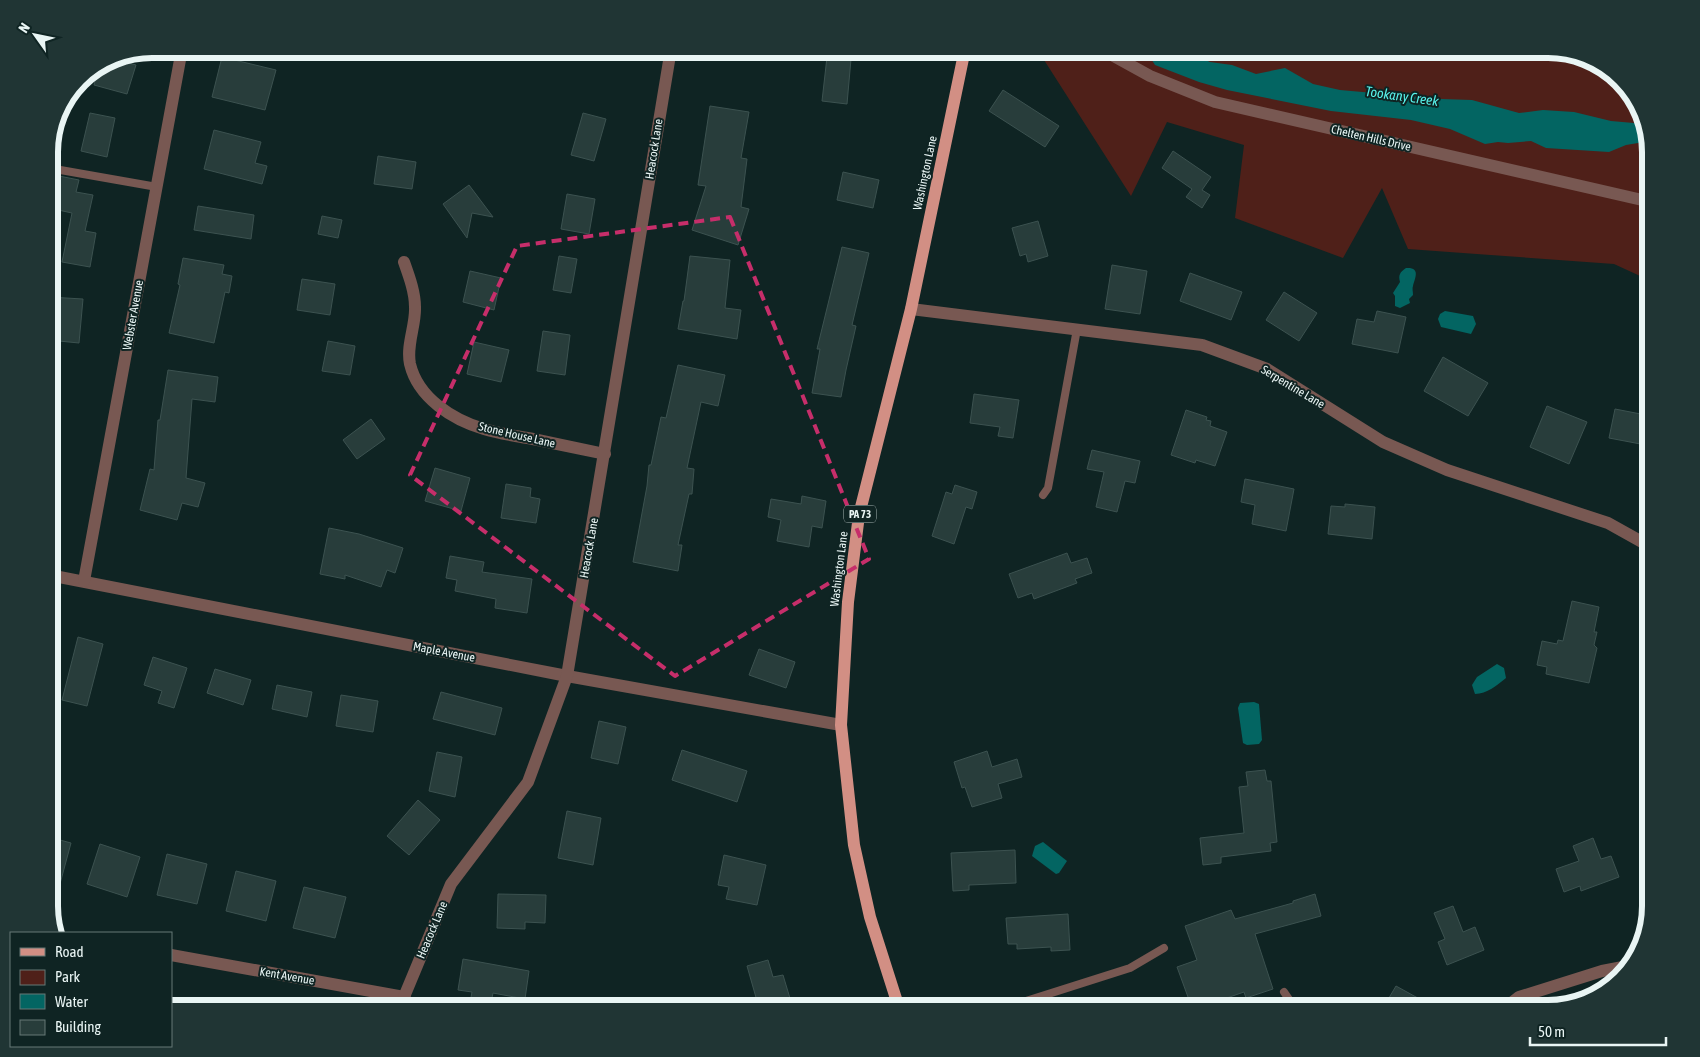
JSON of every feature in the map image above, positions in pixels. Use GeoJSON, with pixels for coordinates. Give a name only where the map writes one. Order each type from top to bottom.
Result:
{"type":"FeatureCollection","features":[{"type":"Feature","properties":{"kind":"main road","name":"Washington Lane"},"geometry":{"type":"LineString","coordinates":[[896,1000],[870,917],[854,845],[841,725],[848,602],[860,515],[911,309],[963,58]]}},
{"type":"Feature","properties":{"kind":"street","name":"Webster Avenue"},"geometry":{"type":"LineString","coordinates":[[84,581],[180,58]]}},
{"type":"Feature","properties":{"kind":"street","name":"Heacock Lane"},"geometry":{"type":"LineString","coordinates":[[404,997],[451,884],[528,782],[567,676],[670,58]]}},
{"type":"Feature","properties":{"kind":"street","name":"Chelten Hills Drive"},"geometry":{"type":"LineString","coordinates":[[1117,58],[1150,76],[1215,102],[1642,200]]}},
{"type":"Feature","properties":{"kind":"street","name":"Stone House Lane"},"geometry":{"type":"LineString","coordinates":[[404,262],[410,277],[415,307],[410,363],[416,379],[437,405],[452,416],[485,430],[605,454]]}},
{"type":"Feature","properties":{"kind":"street","name":"Serpentine Lane"},"geometry":{"type":"LineString","coordinates":[[911,309],[1202,346],[1267,369],[1383,442],[1448,470],[1608,522],[1642,542]]}},
{"type":"Feature","properties":{"kind":"street","name":"Maple Avenue"},"geometry":{"type":"LineString","coordinates":[[58,577],[567,676],[841,725]]}},
{"type":"Feature","properties":{"kind":"street","name":"Kent Avenue"},"geometry":{"type":"LineString","coordinates":[[172,956],[404,997]]}},
{"type":"Feature","properties":{"kind":"street"},"geometry":{"type":"LineString","coordinates":[[1515,1000],[1519,997],[1602,971],[1619,968]]}},
{"type":"Feature","properties":{"kind":"lane"},"geometry":{"type":"LineString","coordinates":[[58,170],[156,187]]}},
{"type":"Feature","properties":{"kind":"lane"},"geometry":{"type":"LineString","coordinates":[[1043,495],[1048,488],[1077,330]]}},
{"type":"Feature","properties":{"kind":"lane"},"geometry":{"type":"LineString","coordinates":[[1029,1000],[1130,968],[1164,948]]}},
{"type":"Feature","properties":{"kind":"lane"},"geometry":{"type":"LineString","coordinates":[[1284,992],[1290,1000]]}},
{"type":"Feature","properties":{"kind":"highlighted area"},"geometry":{"type":"Polygon","coordinates":[[[730,217],[869,559],[675,676],[410,475],[517,246],[730,217]]]}},
{"type":"Feature","properties":{"kind":"green space"},"geometry":{"type":"Polygon","coordinates":[[[1043,58],[1561,58],[1584,65],[1606,77],[1623,94],[1635,116],[1642,139],[1642,277],[1614,264],[1408,249],[1382,188],[1343,258],[1235,218],[1244,145],[1167,122],[1131,196],[1043,58]]]}},
{"type":"Feature","properties":{"kind":"water","name":"Tookany Creek"},"geometry":{"type":"Polygon","coordinates":[[[1151,58],[1201,58],[1210,62],[1232,65],[1256,74],[1285,68],[1313,84],[1340,90],[1472,100],[1519,113],[1543,110],[1574,112],[1611,121],[1638,123],[1642,142],[1626,145],[1609,152],[1546,148],[1531,141],[1485,144],[1450,129],[1411,120],[1331,111],[1227,90],[1199,82],[1155,65],[1151,58]]]}},
{"type":"Feature","properties":{"kind":"water"},"geometry":{"type":"Polygon","coordinates":[[[1406,268],[1414,269],[1416,277],[1413,295],[1409,299],[1410,303],[1400,308],[1395,306],[1395,296],[1393,293],[1400,282],[1400,274],[1406,268]]]}},
{"type":"Feature","properties":{"kind":"water"},"geometry":{"type":"Polygon","coordinates":[[[1445,311],[1473,316],[1476,324],[1471,334],[1441,327],[1438,319],[1440,314],[1445,311]]]}},
{"type":"Feature","properties":{"kind":"water"},"geometry":{"type":"Polygon","coordinates":[[[1497,664],[1504,668],[1506,678],[1488,691],[1475,694],[1472,685],[1477,677],[1497,664]]]}},
{"type":"Feature","properties":{"kind":"water"},"geometry":{"type":"Polygon","coordinates":[[[1254,702],[1259,704],[1262,740],[1259,744],[1247,745],[1243,743],[1238,708],[1240,703],[1254,702]]]}},
{"type":"Feature","properties":{"kind":"water"},"geometry":{"type":"Polygon","coordinates":[[[1043,842],[1067,861],[1059,873],[1056,874],[1032,856],[1035,846],[1043,842]]]}},
{"type":"Feature","properties":{"kind":"building"},"geometry":{"type":"Polygon","coordinates":[[[222,58],[276,70],[265,110],[212,97],[222,58]]]}},
{"type":"Feature","properties":{"kind":"building"},"geometry":{"type":"Polygon","coordinates":[[[827,58],[851,59],[847,104],[822,101],[827,58]]]}},
{"type":"Feature","properties":{"kind":"building"},"geometry":{"type":"Polygon","coordinates":[[[125,62],[136,65],[127,94],[94,85],[97,75],[110,67],[125,62]]]}},
{"type":"Feature","properties":{"kind":"building"},"geometry":{"type":"Polygon","coordinates":[[[1003,90],[1059,126],[1045,147],[989,111],[1003,90]]]}},
{"type":"Feature","properties":{"kind":"building"},"geometry":{"type":"Polygon","coordinates":[[[710,106],[749,112],[741,158],[747,159],[741,207],[749,209],[738,245],[692,230],[706,186],[698,185],[710,106]]]}},
{"type":"Feature","properties":{"kind":"building"},"geometry":{"type":"Polygon","coordinates":[[[90,113],[115,118],[107,157],[81,151],[90,113]]]}},
{"type":"Feature","properties":{"kind":"building"},"geometry":{"type":"Polygon","coordinates":[[[583,113],[606,119],[594,161],[571,155],[583,113]]]}},
{"type":"Feature","properties":{"kind":"building"},"geometry":{"type":"Polygon","coordinates":[[[214,130],[261,142],[255,163],[267,166],[262,184],[204,169],[214,130]]]}},
{"type":"Feature","properties":{"kind":"building"},"geometry":{"type":"Polygon","coordinates":[[[1173,151],[1211,177],[1202,190],[1210,195],[1202,208],[1186,197],[1192,189],[1162,168],[1173,151]]]}},
{"type":"Feature","properties":{"kind":"building"},"geometry":{"type":"Polygon","coordinates":[[[378,156],[416,162],[412,189],[374,184],[378,156]]]}},
{"type":"Feature","properties":{"kind":"building"},"geometry":{"type":"Polygon","coordinates":[[[843,172],[879,180],[873,208],[837,200],[843,172]]]}},
{"type":"Feature","properties":{"kind":"building"},"geometry":{"type":"Polygon","coordinates":[[[58,176],[79,180],[76,192],[93,195],[85,231],[96,233],[90,267],[62,262],[72,213],[58,210],[58,176]]]}},
{"type":"Feature","properties":{"kind":"building"},"geometry":{"type":"Polygon","coordinates":[[[469,185],[493,217],[472,213],[467,238],[443,204],[469,185]]]}},
{"type":"Feature","properties":{"kind":"building"},"geometry":{"type":"Polygon","coordinates":[[[567,194],[595,199],[589,234],[561,229],[567,194]]]}},
{"type":"Feature","properties":{"kind":"building"},"geometry":{"type":"Polygon","coordinates":[[[198,206],[254,215],[251,239],[194,230],[198,206]]]}},
{"type":"Feature","properties":{"kind":"building"},"geometry":{"type":"Polygon","coordinates":[[[322,216],[342,220],[338,238],[318,234],[322,216]]]}},
{"type":"Feature","properties":{"kind":"building"},"geometry":{"type":"Polygon","coordinates":[[[1038,221],[1048,256],[1028,262],[1026,254],[1020,256],[1012,228],[1038,221]]]}},
{"type":"Feature","properties":{"kind":"building"},"geometry":{"type":"Polygon","coordinates":[[[842,247],[869,253],[852,325],[856,326],[841,397],[812,393],[820,349],[817,349],[842,247]]]}},
{"type":"Feature","properties":{"kind":"building"},"geometry":{"type":"Polygon","coordinates":[[[559,256],[577,259],[571,293],[553,290],[559,256]]]}},
{"type":"Feature","properties":{"kind":"building"},"geometry":{"type":"Polygon","coordinates":[[[690,256],[730,260],[725,308],[741,310],[737,339],[678,329],[690,256]]]}},
{"type":"Feature","properties":{"kind":"building"},"geometry":{"type":"Polygon","coordinates":[[[183,258],[224,265],[222,274],[232,276],[229,293],[225,292],[214,343],[169,333],[180,285],[178,284],[183,258]]]}},
{"type":"Feature","properties":{"kind":"building"},"geometry":{"type":"Polygon","coordinates":[[[1112,265],[1147,271],[1140,314],[1105,309],[1112,265]]]}},
{"type":"Feature","properties":{"kind":"building"},"geometry":{"type":"Polygon","coordinates":[[[470,271],[501,278],[494,310],[463,302],[470,271]]]}},
{"type":"Feature","properties":{"kind":"building"},"geometry":{"type":"Polygon","coordinates":[[[1190,273],[1242,292],[1231,320],[1180,301],[1190,273]]]}},
{"type":"Feature","properties":{"kind":"building"},"geometry":{"type":"Polygon","coordinates":[[[302,279],[335,284],[330,315],[297,310],[302,279]]]}},
{"type":"Feature","properties":{"kind":"building"},"geometry":{"type":"Polygon","coordinates":[[[1284,292],[1317,313],[1299,341],[1266,320],[1284,292]]]}},
{"type":"Feature","properties":{"kind":"building"},"geometry":{"type":"Polygon","coordinates":[[[58,298],[83,299],[79,343],[58,341],[58,298]]]}},
{"type":"Feature","properties":{"kind":"building"},"geometry":{"type":"Polygon","coordinates":[[[1377,311],[1406,317],[1398,353],[1352,344],[1357,319],[1374,322],[1377,311]]]}},
{"type":"Feature","properties":{"kind":"building"},"geometry":{"type":"Polygon","coordinates":[[[543,331],[570,335],[565,375],[537,371],[543,331]]]}},
{"type":"Feature","properties":{"kind":"building"},"geometry":{"type":"Polygon","coordinates":[[[328,341],[355,346],[350,375],[322,371],[328,341]]]}},
{"type":"Feature","properties":{"kind":"building"},"geometry":{"type":"Polygon","coordinates":[[[474,342],[509,350],[501,382],[467,374],[474,342]]]}},
{"type":"Feature","properties":{"kind":"building"},"geometry":{"type":"Polygon","coordinates":[[[1443,357],[1488,383],[1468,416],[1424,391],[1443,357]]]}},
{"type":"Feature","properties":{"kind":"building"},"geometry":{"type":"Polygon","coordinates":[[[678,365],[725,375],[718,406],[701,402],[687,468],[694,469],[692,494],[689,494],[678,545],[682,545],[678,571],[633,562],[649,465],[651,465],[661,417],[666,418],[678,365]]]}},
{"type":"Feature","properties":{"kind":"building"},"geometry":{"type":"Polygon","coordinates":[[[168,370],[218,377],[215,402],[192,399],[186,478],[205,483],[198,507],[182,503],[177,520],[140,510],[150,469],[154,470],[158,420],[160,420],[168,370]]]}},
{"type":"Feature","properties":{"kind":"building"},"geometry":{"type":"Polygon","coordinates":[[[974,394],[1019,400],[1013,438],[998,436],[1000,427],[970,423],[974,394]]]}},
{"type":"Feature","properties":{"kind":"building"},"geometry":{"type":"Polygon","coordinates":[[[1547,406],[1587,422],[1569,464],[1530,447],[1547,406]]]}},
{"type":"Feature","properties":{"kind":"building"},"geometry":{"type":"Polygon","coordinates":[[[1615,409],[1642,414],[1642,444],[1609,438],[1615,409]]]}},
{"type":"Feature","properties":{"kind":"building"},"geometry":{"type":"Polygon","coordinates":[[[1186,410],[1207,417],[1206,420],[1211,421],[1210,426],[1227,432],[1215,466],[1196,460],[1195,463],[1171,455],[1186,410]]]}},
{"type":"Feature","properties":{"kind":"building"},"geometry":{"type":"Polygon","coordinates":[[[371,419],[385,439],[357,459],[343,440],[371,419]]]}},
{"type":"Feature","properties":{"kind":"building"},"geometry":{"type":"Polygon","coordinates":[[[1092,450],[1140,461],[1135,483],[1125,481],[1117,512],[1096,507],[1104,472],[1087,469],[1092,450]]]}},
{"type":"Feature","properties":{"kind":"building"},"geometry":{"type":"Polygon","coordinates":[[[435,468],[470,478],[461,511],[425,501],[435,468]]]}},
{"type":"Feature","properties":{"kind":"building"},"geometry":{"type":"Polygon","coordinates":[[[1245,479],[1294,489],[1286,531],[1252,524],[1255,505],[1241,502],[1245,479]]]}},
{"type":"Feature","properties":{"kind":"building"},"geometry":{"type":"Polygon","coordinates":[[[506,484],[531,488],[530,497],[540,499],[536,523],[501,518],[506,484]]]}},
{"type":"Feature","properties":{"kind":"building"},"geometry":{"type":"Polygon","coordinates":[[[955,485],[977,492],[972,509],[966,507],[954,544],[932,536],[946,492],[952,494],[955,485]]]}},
{"type":"Feature","properties":{"kind":"building"},"geometry":{"type":"Polygon","coordinates":[[[802,496],[826,501],[822,528],[812,526],[809,547],[777,541],[781,520],[768,517],[771,499],[801,504],[802,496]]]}},
{"type":"Feature","properties":{"kind":"building"},"geometry":{"type":"Polygon","coordinates":[[[1345,504],[1375,507],[1372,539],[1328,534],[1331,506],[1345,507],[1345,504]]]}},
{"type":"Feature","properties":{"kind":"building"},"geometry":{"type":"Polygon","coordinates":[[[329,528],[359,534],[403,548],[395,573],[387,570],[381,587],[345,575],[345,579],[320,574],[329,528]]]}},
{"type":"Feature","properties":{"kind":"building"},"geometry":{"type":"Polygon","coordinates":[[[1067,553],[1071,563],[1087,558],[1092,573],[1075,579],[1077,583],[1034,599],[1032,593],[1018,598],[1009,574],[1067,553]]]}},
{"type":"Feature","properties":{"kind":"building"},"geometry":{"type":"Polygon","coordinates":[[[450,556],[484,562],[482,572],[532,579],[527,613],[495,608],[496,599],[455,591],[457,580],[446,578],[450,556]]]}},
{"type":"Feature","properties":{"kind":"building"},"geometry":{"type":"Polygon","coordinates":[[[1572,601],[1599,607],[1594,632],[1597,632],[1594,645],[1597,648],[1589,683],[1546,674],[1547,667],[1537,665],[1542,641],[1557,644],[1558,640],[1563,641],[1572,601]]]}},
{"type":"Feature","properties":{"kind":"building"},"geometry":{"type":"Polygon","coordinates":[[[78,637],[103,644],[87,706],[62,700],[78,637]]]}},
{"type":"Feature","properties":{"kind":"building"},"geometry":{"type":"Polygon","coordinates":[[[759,649],[795,662],[786,688],[749,675],[759,649]]]}},
{"type":"Feature","properties":{"kind":"building"},"geometry":{"type":"Polygon","coordinates":[[[153,657],[187,668],[174,708],[158,703],[162,691],[144,685],[153,657]]]}},
{"type":"Feature","properties":{"kind":"building"},"geometry":{"type":"Polygon","coordinates":[[[215,669],[251,680],[243,705],[207,693],[215,669]]]}},
{"type":"Feature","properties":{"kind":"building"},"geometry":{"type":"Polygon","coordinates":[[[277,685],[312,692],[307,717],[272,709],[277,685]]]}},
{"type":"Feature","properties":{"kind":"building"},"geometry":{"type":"Polygon","coordinates":[[[441,692],[502,708],[495,735],[433,719],[441,692]]]}},
{"type":"Feature","properties":{"kind":"building"},"geometry":{"type":"Polygon","coordinates":[[[341,695],[378,701],[373,732],[336,726],[341,695]]]}},
{"type":"Feature","properties":{"kind":"building"},"geometry":{"type":"Polygon","coordinates":[[[599,721],[626,727],[618,764],[591,758],[599,721]]]}},
{"type":"Feature","properties":{"kind":"building"},"geometry":{"type":"Polygon","coordinates":[[[682,750],[747,771],[737,802],[672,780],[682,750]]]}},
{"type":"Feature","properties":{"kind":"building"},"geometry":{"type":"Polygon","coordinates":[[[987,751],[992,767],[1017,759],[1022,777],[998,784],[1002,798],[972,807],[965,787],[962,788],[954,762],[987,751]]]}},
{"type":"Feature","properties":{"kind":"building"},"geometry":{"type":"Polygon","coordinates":[[[437,752],[462,757],[455,797],[429,791],[437,752]]]}},
{"type":"Feature","properties":{"kind":"building"},"geometry":{"type":"Polygon","coordinates":[[[1265,770],[1267,781],[1271,781],[1277,842],[1270,843],[1271,851],[1221,857],[1221,863],[1203,865],[1200,838],[1244,833],[1239,787],[1248,786],[1246,772],[1265,770]]]}},
{"type":"Feature","properties":{"kind":"building"},"geometry":{"type":"Polygon","coordinates":[[[418,800],[440,820],[409,855],[387,836],[418,800]]]}},
{"type":"Feature","properties":{"kind":"building"},"geometry":{"type":"Polygon","coordinates":[[[567,811],[601,818],[593,865],[558,858],[567,811]]]}},
{"type":"Feature","properties":{"kind":"building"},"geometry":{"type":"Polygon","coordinates":[[[1593,838],[1601,859],[1611,856],[1619,877],[1581,891],[1580,886],[1564,892],[1556,869],[1579,861],[1573,846],[1593,838]]]}},
{"type":"Feature","properties":{"kind":"building"},"geometry":{"type":"Polygon","coordinates":[[[58,839],[71,843],[58,891],[58,839]]]}},
{"type":"Feature","properties":{"kind":"building"},"geometry":{"type":"Polygon","coordinates":[[[100,844],[140,857],[127,897],[87,884],[100,844]]]}},
{"type":"Feature","properties":{"kind":"building"},"geometry":{"type":"Polygon","coordinates":[[[1015,850],[1016,883],[969,885],[969,890],[953,891],[951,853],[1015,850]]]}},
{"type":"Feature","properties":{"kind":"building"},"geometry":{"type":"Polygon","coordinates":[[[167,854],[207,864],[197,904],[157,895],[167,854]]]}},
{"type":"Feature","properties":{"kind":"building"},"geometry":{"type":"Polygon","coordinates":[[[724,855],[766,865],[757,905],[726,899],[729,887],[718,885],[724,855]]]}},
{"type":"Feature","properties":{"kind":"building"},"geometry":{"type":"Polygon","coordinates":[[[236,871],[276,881],[266,921],[226,911],[236,871]]]}},
{"type":"Feature","properties":{"kind":"building"},"geometry":{"type":"Polygon","coordinates":[[[304,887],[346,897],[335,938],[293,928],[304,887]]]}},
{"type":"Feature","properties":{"kind":"building"},"geometry":{"type":"Polygon","coordinates":[[[498,894],[546,895],[545,923],[525,922],[525,929],[497,928],[498,894]]]}},
{"type":"Feature","properties":{"kind":"building"},"geometry":{"type":"Polygon","coordinates":[[[1315,894],[1321,916],[1255,934],[1273,989],[1246,998],[1244,992],[1221,1000],[1189,1000],[1177,967],[1197,960],[1185,926],[1231,910],[1235,919],[1293,903],[1293,901],[1315,894]]]}},
{"type":"Feature","properties":{"kind":"building"},"geometry":{"type":"Polygon","coordinates":[[[1453,906],[1463,932],[1475,927],[1484,950],[1447,965],[1438,942],[1445,939],[1434,913],[1453,906]]]}},
{"type":"Feature","properties":{"kind":"building"},"geometry":{"type":"Polygon","coordinates":[[[1068,914],[1070,950],[1051,951],[1051,947],[1017,949],[1017,944],[1008,944],[1006,918],[1068,914]]]}},
{"type":"Feature","properties":{"kind":"building"},"geometry":{"type":"Polygon","coordinates":[[[463,959],[529,971],[525,999],[493,993],[492,1000],[470,1000],[472,992],[458,990],[463,959]]]}},
{"type":"Feature","properties":{"kind":"building"},"geometry":{"type":"Polygon","coordinates":[[[768,960],[773,977],[783,975],[790,1000],[757,1000],[747,966],[768,960]]]}},
{"type":"Feature","properties":{"kind":"building"},"geometry":{"type":"Polygon","coordinates":[[[1396,986],[1421,1000],[1388,1000],[1396,986]]]}}]}
